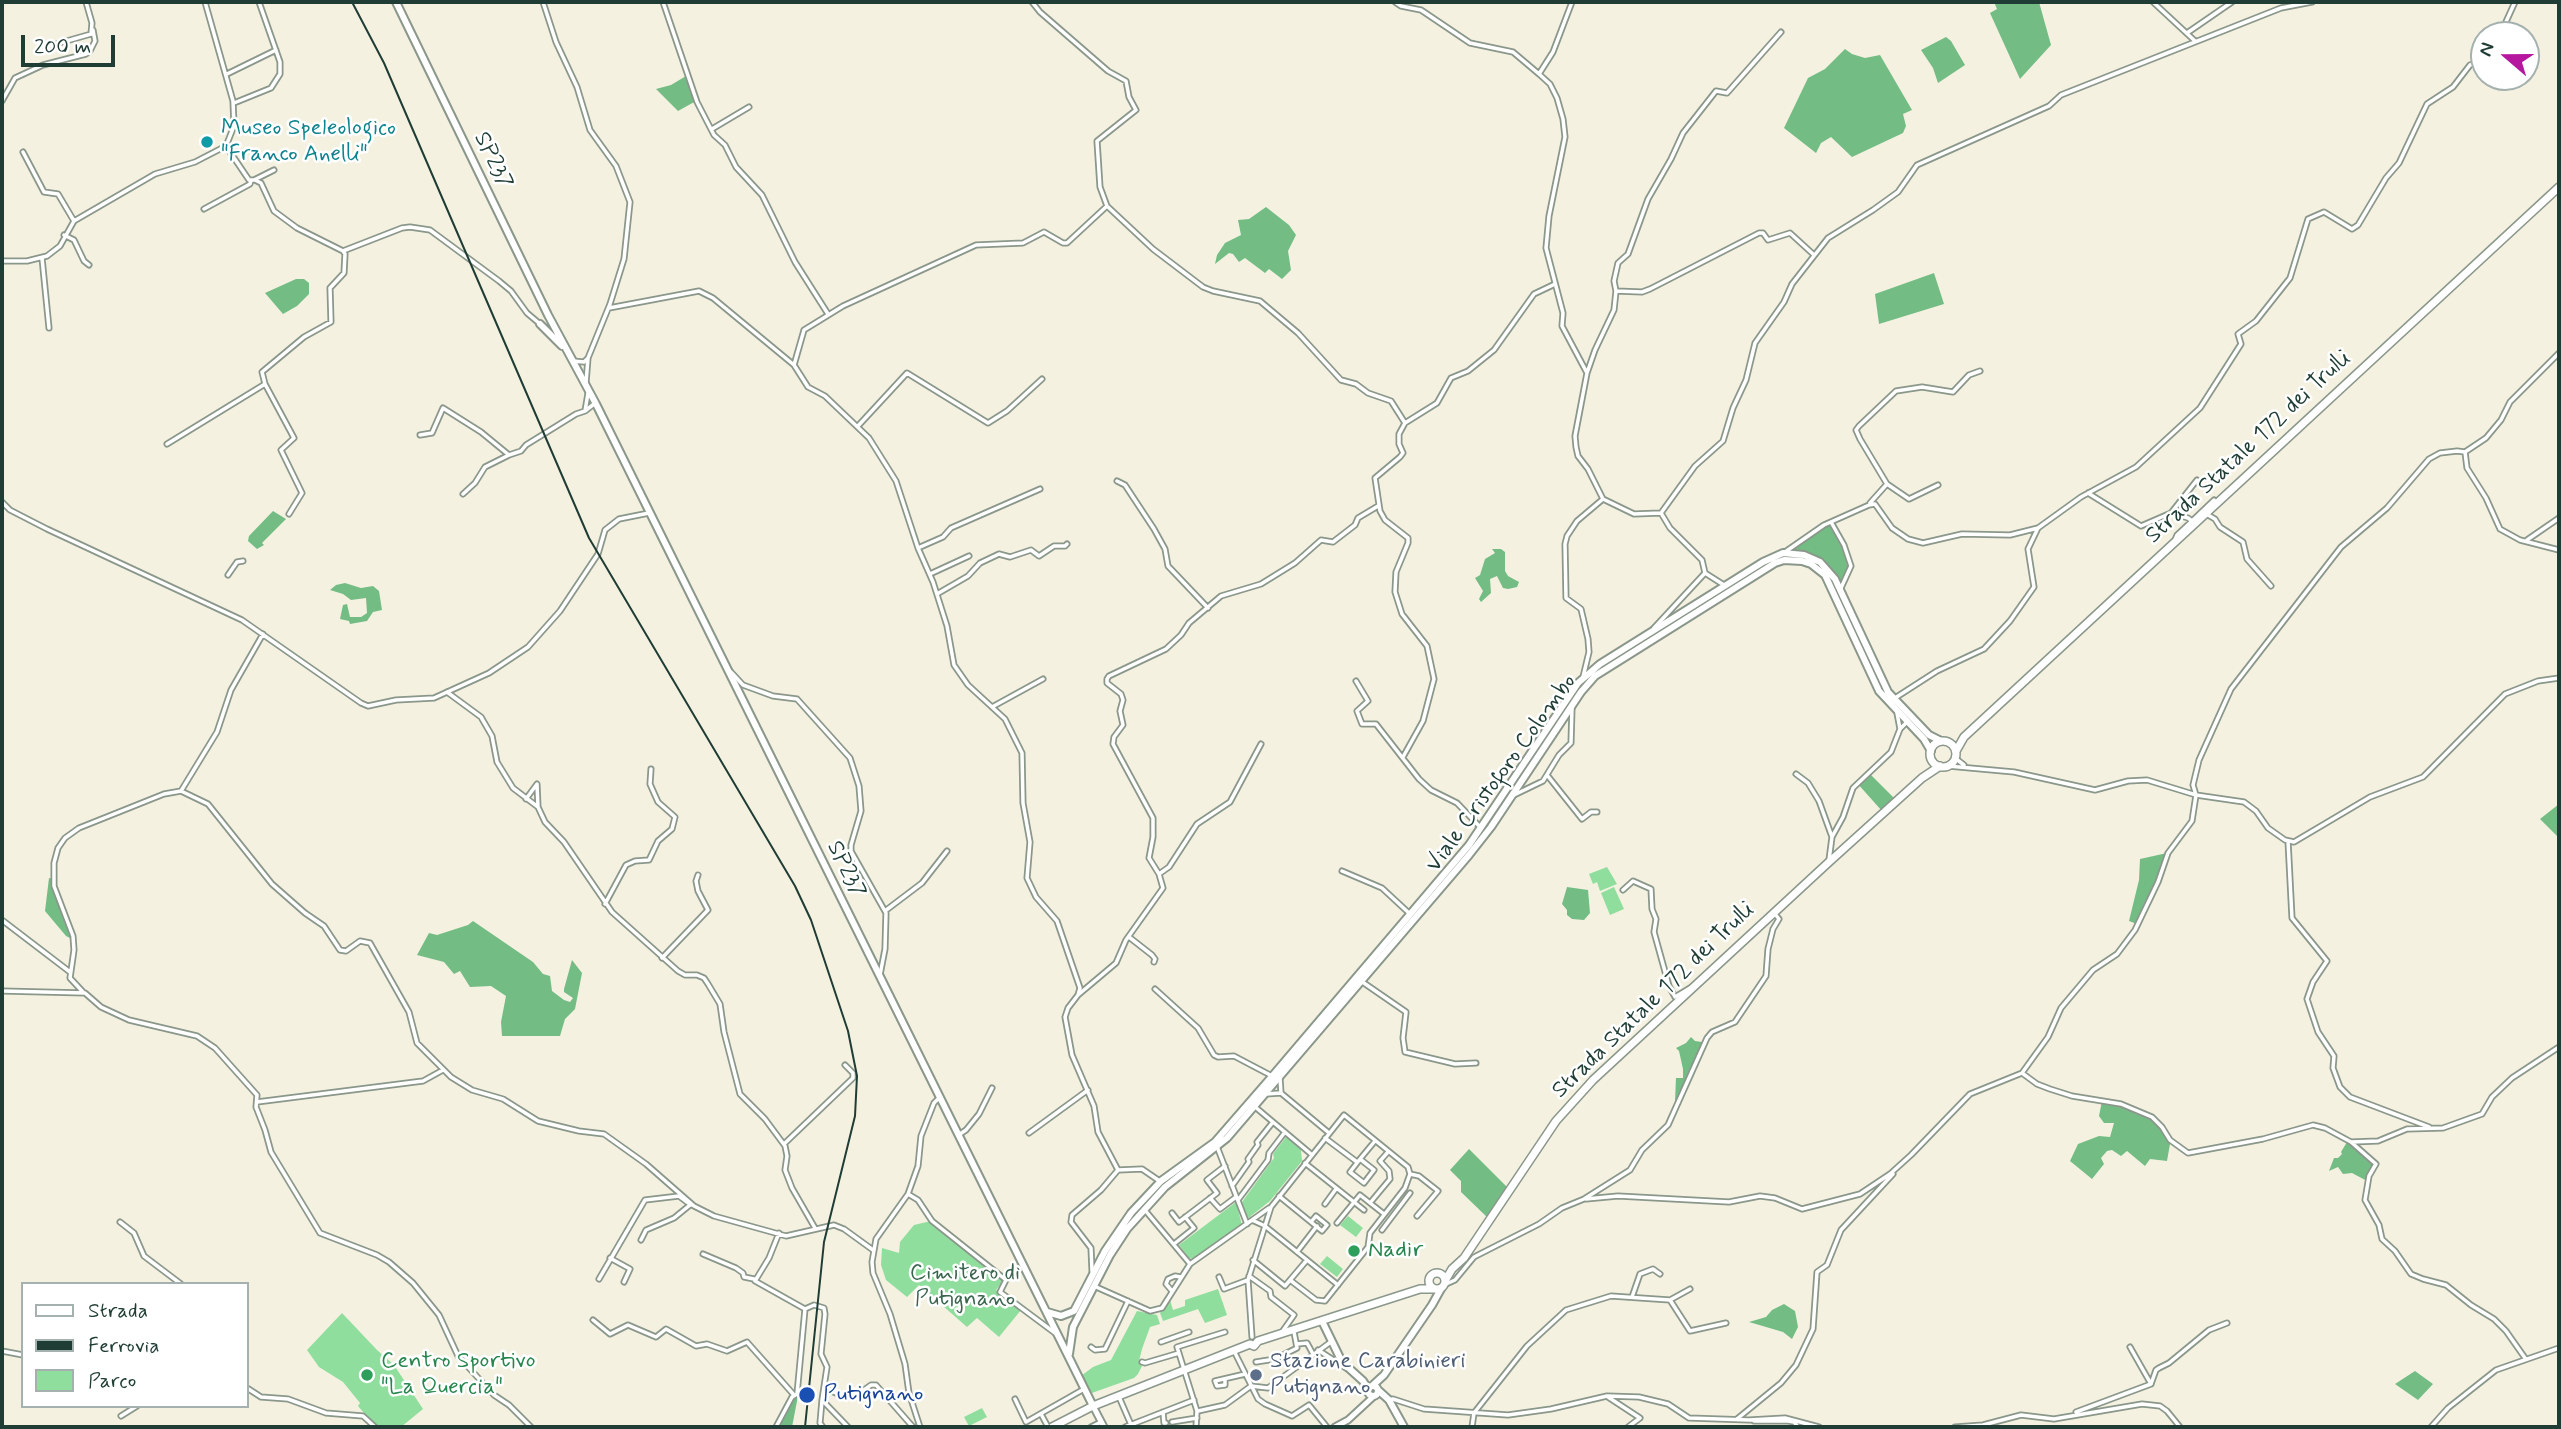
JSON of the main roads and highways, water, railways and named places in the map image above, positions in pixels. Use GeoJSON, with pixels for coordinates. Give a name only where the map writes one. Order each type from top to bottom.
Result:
{"type":"FeatureCollection","features":[{"type":"Feature","properties":{"kind":"main road","name":"SP237"},"geometry":{"type":"LineString","coordinates":[[396,2],[552,323],[596,404],[1093,1406]]}},
{"type":"Feature","properties":{"kind":"main road","name":"Strada Statale 172 dei Trulli"},"geometry":{"type":"LineString","coordinates":[[1956,755],[1964,737],[2559,187]]}},
{"type":"Feature","properties":{"kind":"main road"},"geometry":{"type":"LineString","coordinates":[[540,324],[547,327],[552,323]]}},
{"type":"Feature","properties":{"kind":"main road"},"geometry":{"type":"LineString","coordinates":[[540,324],[558,333]]}},
{"type":"Feature","properties":{"kind":"main road"},"geometry":{"type":"LineString","coordinates":[[540,324],[566,349]]}},
{"type":"Feature","properties":{"kind":"main road"},"geometry":{"type":"LineString","coordinates":[[550,335],[558,333]]}},
{"type":"Feature","properties":{"kind":"main road","name":"Viale Cristoforo Colombo"},"geometry":{"type":"LineString","coordinates":[[1076,1312],[1139,1203],[1216,1144],[1252,1105],[1410,914],[1484,831],[1586,680],[1600,664],[1763,562],[1783,554],[1804,555],[1820,562],[1832,574],[1877,673],[1894,699],[1929,735],[1944,741]]}},
{"type":"Feature","properties":{"kind":"main road","name":"Viale Cristoforo Colombo"},"geometry":{"type":"LineString","coordinates":[[1341,1000],[1361,981],[1512,795],[1586,680],[1774,563],[1795,560],[1818,569],[1830,583],[1879,691],[1924,740],[1931,754]]}},
{"type":"Feature","properties":{"kind":"main road","name":"Strada Statale 172 dei Trulli"},"geometry":{"type":"LineString","coordinates":[[1944,741],[1964,737]]}},
{"type":"Feature","properties":{"kind":"main road"},"geometry":{"type":"LineString","coordinates":[[1944,741],[1956,755],[1944,766],[1934,763],[1931,754],[1934,744],[1944,741]]}},
{"type":"Feature","properties":{"kind":"main road","name":"Strada Statale 172 dei Trulli"},"geometry":{"type":"LineString","coordinates":[[1922,778],[1929,766],[1931,754]]}},
{"type":"Feature","properties":{"kind":"main road","name":"Strada Statale 172 dei Trulli"},"geometry":{"type":"LineString","coordinates":[[1437,1284],[1464,1258],[1556,1121],[1593,1080],[1922,778],[1944,766]]}},
{"type":"Feature","properties":{"kind":"main road","name":"Viale Cristoforo Colombo"},"geometry":{"type":"LineString","coordinates":[[1252,1105],[1264,1094],[1276,1076]]}},
{"type":"Feature","properties":{"kind":"main road","name":"Viale Cristoforo Colombo"},"geometry":{"type":"LineString","coordinates":[[1069,1355],[1070,1335],[1076,1312],[1091,1276],[1105,1251],[1163,1184]]}},
{"type":"Feature","properties":{"kind":"main road"},"geometry":{"type":"LineString","coordinates":[[1050,1427],[1183,1368],[1234,1352],[1253,1341],[1294,1332],[1437,1284]]}},
{"type":"Feature","properties":{"kind":"main road"},"geometry":{"type":"LineString","coordinates":[[1373,1391],[1431,1307],[1437,1284]]}},
{"type":"Feature","properties":{"kind":"main road"},"geometry":{"type":"LineString","coordinates":[[1046,1311],[1061,1316]]}},
{"type":"Feature","properties":{"kind":"main road"},"geometry":{"type":"LineString","coordinates":[[1052,1321],[1076,1312]]}},
{"type":"Feature","properties":{"kind":"main road"},"geometry":{"type":"LineString","coordinates":[[1322,1321],[1347,1369],[1373,1391],[1388,1399],[1404,1427]]}},
{"type":"Feature","properties":{"kind":"railway"},"geometry":{"type":"LineString","coordinates":[[352,2],[384,63],[589,538],[795,886],[811,920],[848,1031],[857,1076],[855,1116],[824,1242],[805,1427]]}},
{"type":"Feature","properties":{"kind":"place","name":"Museo Speleologico \"Franco Anelli\""},"geometry":{"type":"Point","coordinates":[207,142]}},
{"type":"Feature","properties":{"kind":"place","name":"Nadir"},"geometry":{"type":"Point","coordinates":[1354,1251]}},
{"type":"Feature","properties":{"kind":"place","name":"Centro Sportivo \"La Quercia\""},"geometry":{"type":"Point","coordinates":[367,1375]}},
{"type":"Feature","properties":{"kind":"place","name":"Stazione Carabinieri Putignano"},"geometry":{"type":"Point","coordinates":[1256,1375]}},
{"type":"Feature","properties":{"kind":"place","name":"Putignano"},"geometry":{"type":"Point","coordinates":[807,1395]}},
{"type":"Feature","properties":{"kind":"park label","name":"Cimitero di Putignano"},"geometry":{"type":"Point","coordinates":[965,1287]}}]}
